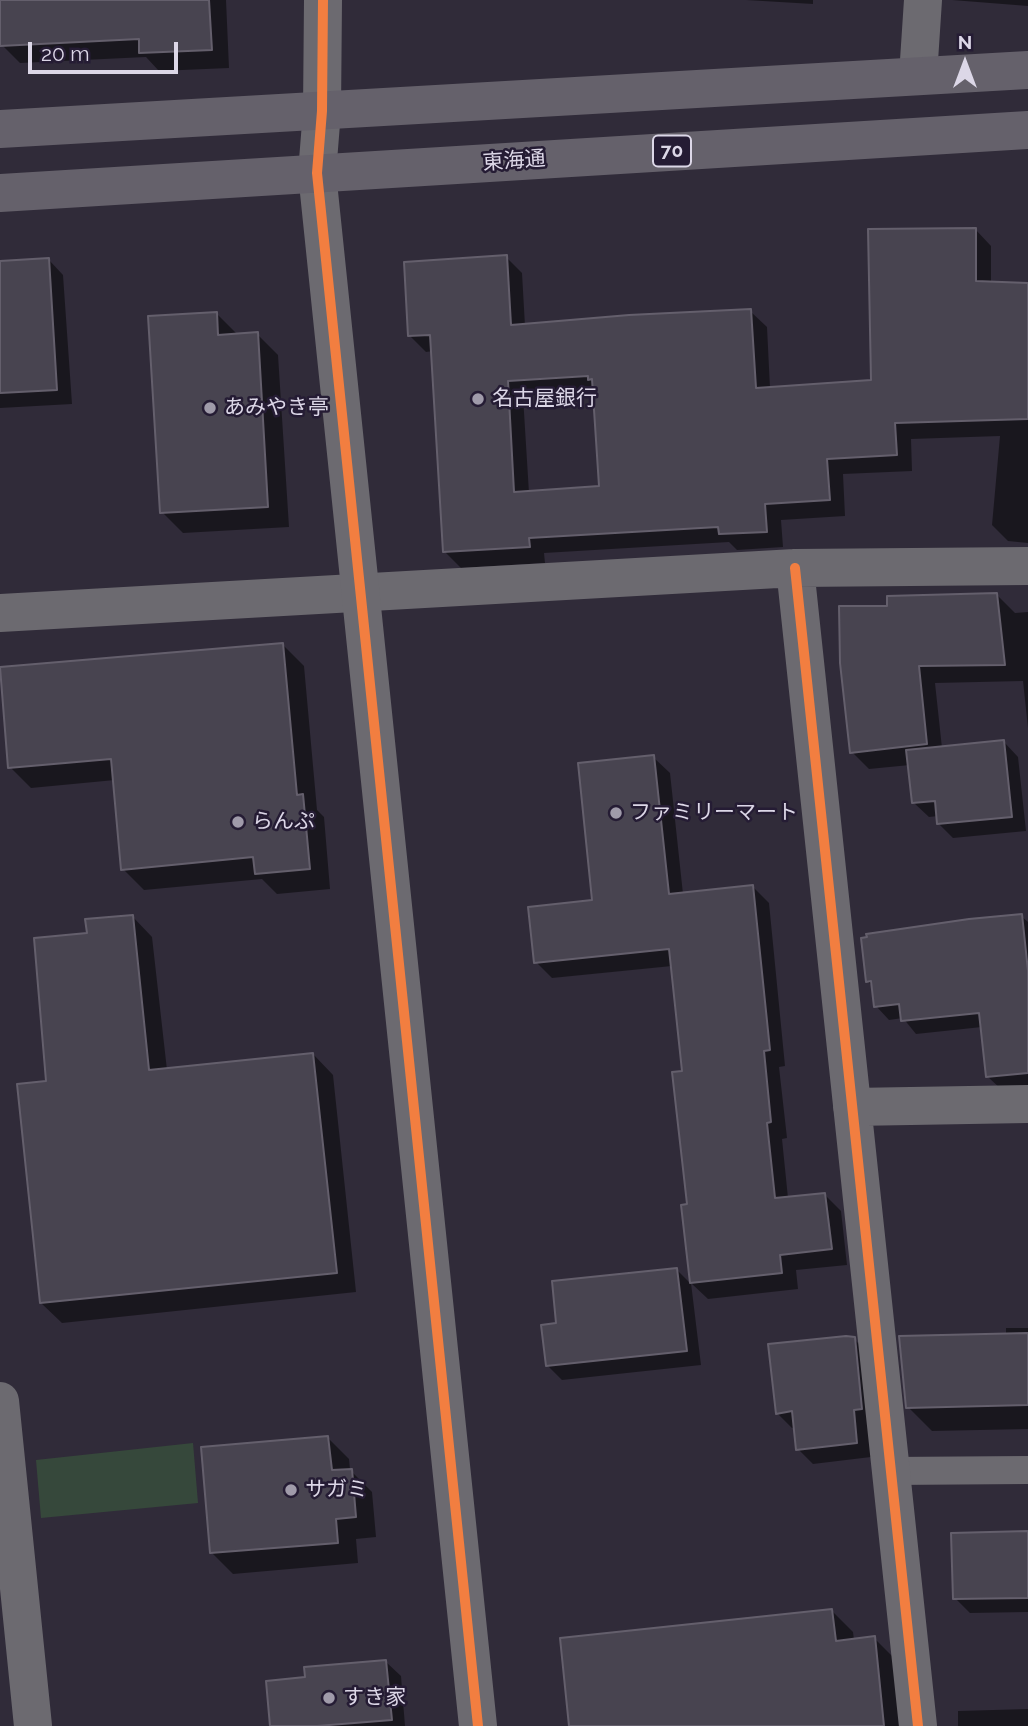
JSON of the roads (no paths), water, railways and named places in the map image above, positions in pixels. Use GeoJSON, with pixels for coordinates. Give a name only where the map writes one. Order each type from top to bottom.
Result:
{"type":"FeatureCollection","features":[{"type":"Feature","properties":{"kind":"main road"},"geometry":{"type":"LineString","coordinates":[[0,129],[1028,70]]}},
{"type":"Feature","properties":{"kind":"main road","name":"東海通"},"geometry":{"type":"LineString","coordinates":[[0,193],[1028,130]]}},
{"type":"Feature","properties":{"kind":"street"},"geometry":{"type":"LineString","coordinates":[[323,0],[322,111],[317,173],[478,1726]]}},
{"type":"Feature","properties":{"kind":"street"},"geometry":{"type":"LineString","coordinates":[[918,76],[923,0]]}},
{"type":"Feature","properties":{"kind":"street"},"geometry":{"type":"LineString","coordinates":[[0,613],[795,568],[1028,566]]}},
{"type":"Feature","properties":{"kind":"street"},"geometry":{"type":"LineString","coordinates":[[795,568],[918,1726]]}},
{"type":"Feature","properties":{"kind":"street"},"geometry":{"type":"LineString","coordinates":[[852,1107],[1028,1104]]}},
{"type":"Feature","properties":{"kind":"street"},"geometry":{"type":"LineString","coordinates":[[0,1401],[11,1629],[33,1726]]}},
{"type":"Feature","properties":{"kind":"lane"},"geometry":{"type":"LineString","coordinates":[[890,1471],[1028,1470]]}},
{"type":"Feature","properties":{"kind":"place","name":"名古屋銀行"},"geometry":{"type":"Point","coordinates":[478,399]}},
{"type":"Feature","properties":{"kind":"place","name":"あみやき亭"},"geometry":{"type":"Point","coordinates":[210,408]}},
{"type":"Feature","properties":{"kind":"place","name":"ファミリーマート"},"geometry":{"type":"Point","coordinates":[616,813]}},
{"type":"Feature","properties":{"kind":"place","name":"らんぷ"},"geometry":{"type":"Point","coordinates":[238,822]}},
{"type":"Feature","properties":{"kind":"place","name":"サガミ"},"geometry":{"type":"Point","coordinates":[291,1490]}},
{"type":"Feature","properties":{"kind":"place","name":"すき家"},"geometry":{"type":"Point","coordinates":[329,1698]}}]}
